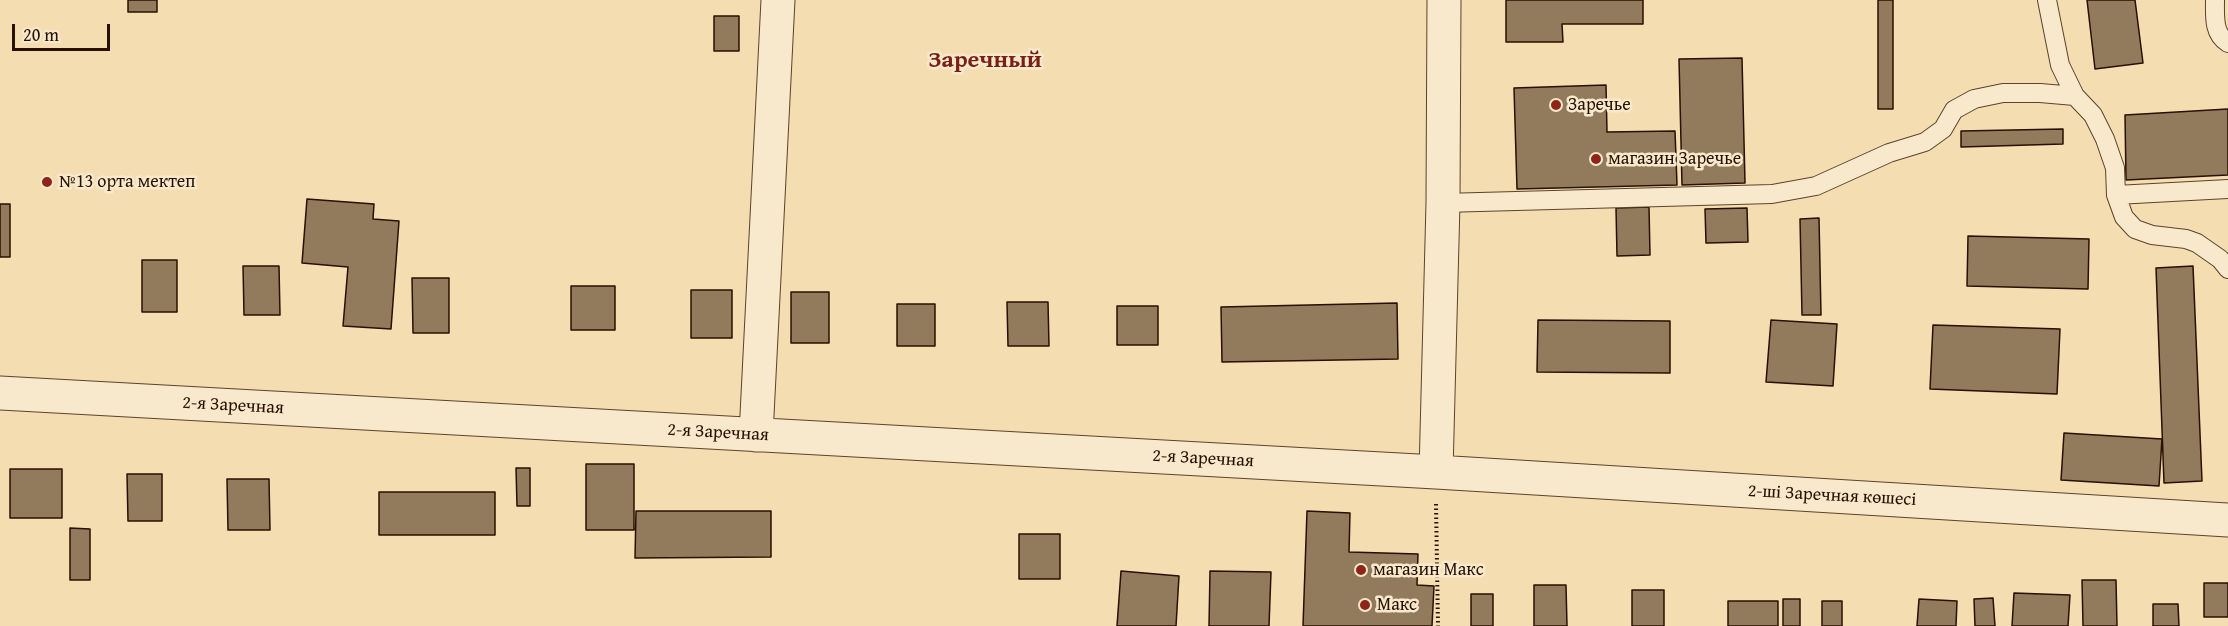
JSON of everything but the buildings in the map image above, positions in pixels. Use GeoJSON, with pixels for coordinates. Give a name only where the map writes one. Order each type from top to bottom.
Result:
{"type":"FeatureCollection","features":[{"type":"Feature","properties":{"kind":"street"},"geometry":{"type":"LineString","coordinates":[[756,435],[778,0]]}},
{"type":"Feature","properties":{"kind":"street"},"geometry":{"type":"LineString","coordinates":[[1436,472],[1443,203],[1444,0]]}},
{"type":"Feature","properties":{"kind":"street","name":"2-я Заречная"},"geometry":{"type":"LineString","coordinates":[[0,393],[1436,472]]}},
{"type":"Feature","properties":{"kind":"street","name":"2-ші Заречная көшесі"},"geometry":{"type":"LineString","coordinates":[[1436,472],[2228,519]]}},
{"type":"Feature","properties":{"kind":"lane"},"geometry":{"type":"LineString","coordinates":[[2047,0],[2060,65],[2074,96],[2093,115],[2105,139],[2115,168],[2116,195],[2124,217],[2135,229],[2152,235],[2186,239],[2197,243],[2228,269]]}},
{"type":"Feature","properties":{"kind":"lane"},"geometry":{"type":"LineString","coordinates":[[2215,0],[2217,31],[2228,44]]}},
{"type":"Feature","properties":{"kind":"lane"},"geometry":{"type":"LineString","coordinates":[[1443,203],[1783,192],[1816,186],[1889,153],[1925,142],[1943,129],[1954,110],[1974,99],[2003,93],[2074,96]]}},
{"type":"Feature","properties":{"kind":"lane"},"geometry":{"type":"LineString","coordinates":[[2116,195],[2228,189]]}},
{"type":"Feature","properties":{"kind":"path"},"geometry":{"type":"LineString","coordinates":[[1436,472],[1438,626]]}},
{"type":"Feature","properties":{"kind":"place","name":"Заречье"},"geometry":{"type":"Point","coordinates":[1556,105]}},
{"type":"Feature","properties":{"kind":"place","name":"магазин Заречье"},"geometry":{"type":"Point","coordinates":[1596,159]}},
{"type":"Feature","properties":{"kind":"place","name":"№13 орта мектеп"},"geometry":{"type":"Point","coordinates":[47,182]}},
{"type":"Feature","properties":{"kind":"place","name":"магазин Макс"},"geometry":{"type":"Point","coordinates":[1361,570]}},
{"type":"Feature","properties":{"kind":"place","name":"Макс"},"geometry":{"type":"Point","coordinates":[1365,605]}},
{"type":"Feature","properties":{"kind":"district","name":"Заречный"},"geometry":{"type":"Point","coordinates":[985,61]}}]}
